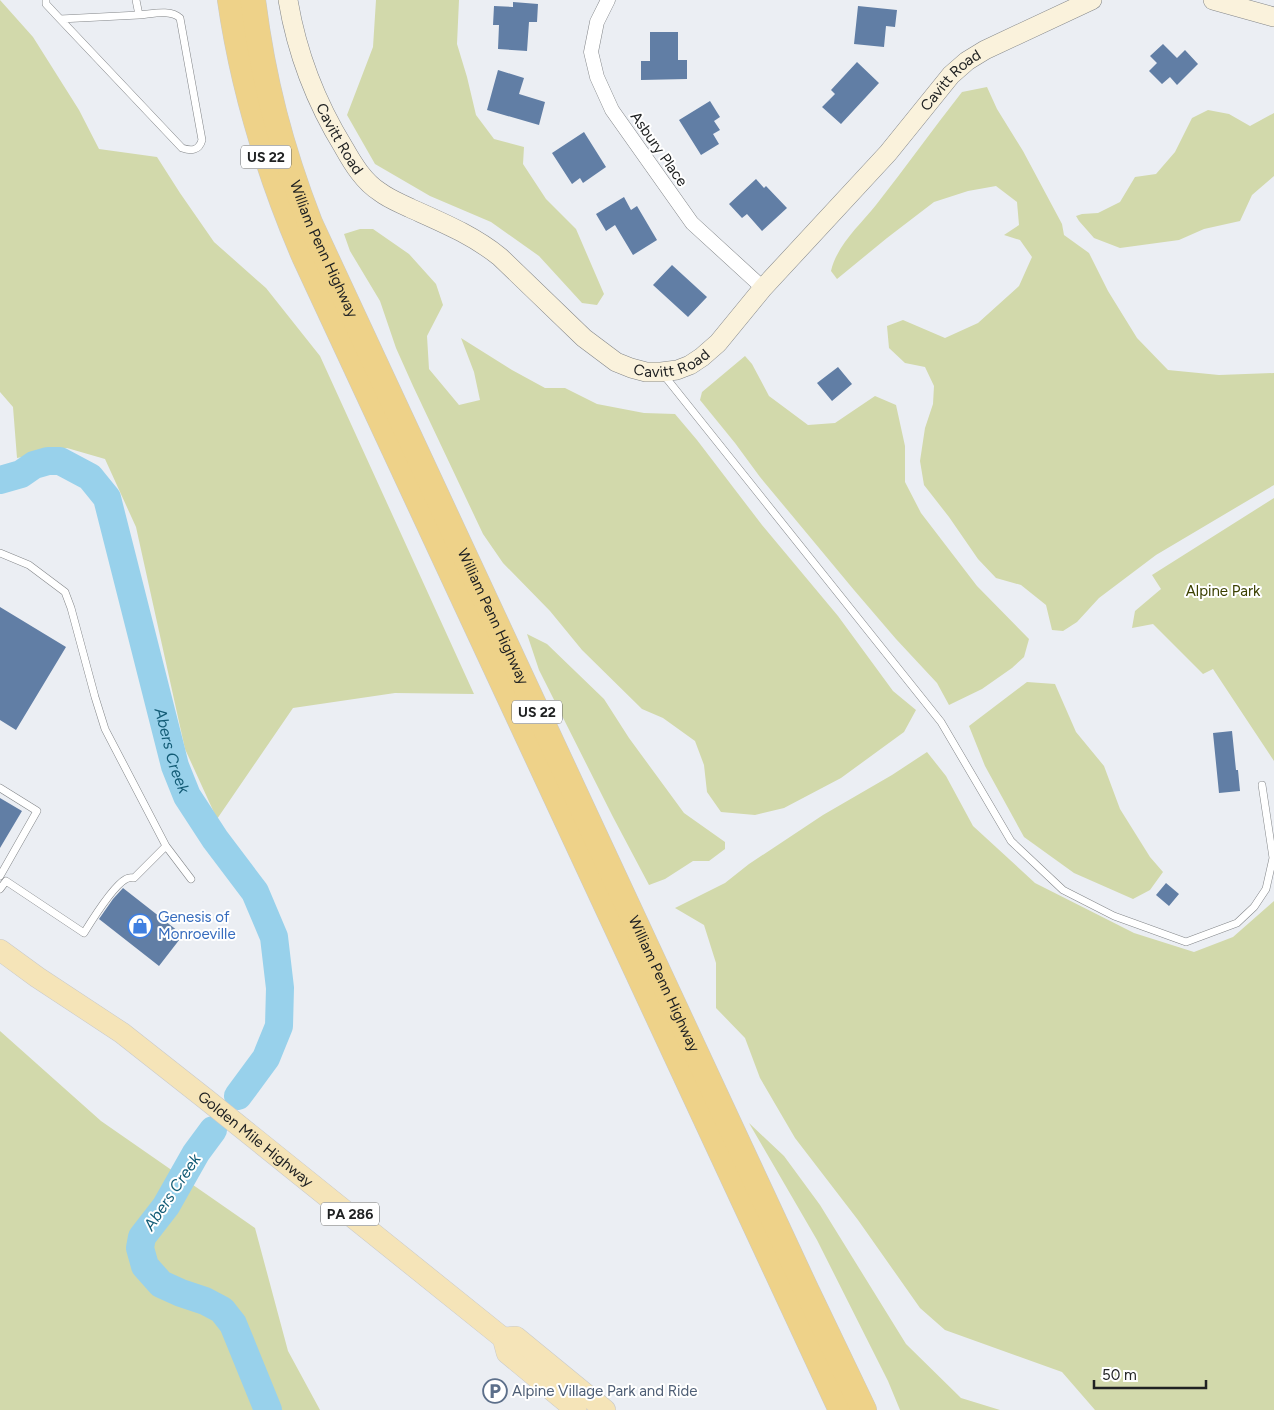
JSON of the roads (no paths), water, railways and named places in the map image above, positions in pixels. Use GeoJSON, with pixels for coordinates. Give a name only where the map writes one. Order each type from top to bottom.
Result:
{"type":"FeatureCollection","features":[{"type":"Feature","properties":{"kind":"highway","name":"William Penn Highway"},"geometry":{"type":"LineString","coordinates":[[230,0],[241,64],[257,129],[280,196],[304,256],[840,1410]]}},
{"type":"Feature","properties":{"kind":"highway","name":"William Penn Highway"},"geometry":{"type":"LineString","coordinates":[[253,0],[268,92],[286,156],[310,223],[864,1410]]}},
{"type":"Feature","properties":{"kind":"main road","name":"Golden Mile Highway"},"geometry":{"type":"LineString","coordinates":[[0,950],[37,977],[122,1033],[215,1106],[502,1338],[507,1353],[576,1410]]}},
{"type":"Feature","properties":{"kind":"main road","name":"Golden Mile Highway"},"geometry":{"type":"LineString","coordinates":[[502,1338],[516,1337],[605,1410]]}},
{"type":"Feature","properties":{"kind":"street","name":"Cavitt Road"},"geometry":{"type":"LineString","coordinates":[[288,0],[305,71],[318,101],[349,157],[368,183],[392,200],[472,237],[487,246],[584,338],[616,362],[638,370],[662,372],[690,365],[718,344],[763,288],[888,153],[951,75],[967,61],[985,50],[1092,0]]}},
{"type":"Feature","properties":{"kind":"street","name":"Asbury Place"},"geometry":{"type":"LineString","coordinates":[[608,0],[597,22],[591,52],[597,77],[612,110],[692,223],[763,288]]}},
{"type":"Feature","properties":{"kind":"street"},"geometry":{"type":"LineString","coordinates":[[1058,17],[1069,0]]}},
{"type":"Feature","properties":{"kind":"street"},"geometry":{"type":"LineString","coordinates":[[1212,0],[1274,17]]}},
{"type":"Feature","properties":{"kind":"lane"},"geometry":{"type":"LineString","coordinates":[[46,0],[46,4],[60,19],[182,148],[189,150],[200,146],[202,140],[180,18],[170,13],[60,19]]}},
{"type":"Feature","properties":{"kind":"lane"},"geometry":{"type":"LineString","coordinates":[[136,0],[139,15]]}},
{"type":"Feature","properties":{"kind":"lane"},"geometry":{"type":"LineString","coordinates":[[662,372],[941,722],[1011,840],[1063,890],[1114,916],[1186,942],[1237,923],[1254,907],[1266,890],[1272,858],[1262,786]]}},
{"type":"Feature","properties":{"kind":"lane"},"geometry":{"type":"LineString","coordinates":[[0,553],[29,565],[65,592],[105,729],[166,846],[191,879]]}},
{"type":"Feature","properties":{"kind":"lane"},"geometry":{"type":"LineString","coordinates":[[0,788],[37,811],[2,878],[0,889]]}},
{"type":"Feature","properties":{"kind":"lane"},"geometry":{"type":"LineString","coordinates":[[2,878],[84,933],[99,909],[121,882],[128,878],[134,878],[166,846]]}},
{"type":"Feature","properties":{"kind":"waterway","name":"Abers Creek"},"geometry":{"type":"LineString","coordinates":[[0,480],[21,474],[34,465],[48,461],[60,461],[90,477],[107,498],[175,766],[187,796],[215,839],[255,892],[274,937],[280,988],[279,1026],[266,1058],[238,1096]]}},
{"type":"Feature","properties":{"kind":"waterway","name":"Abers Creek"},"geometry":{"type":"LineString","coordinates":[[213,1130],[196,1153],[166,1206],[142,1237],[140,1248],[145,1266],[161,1284],[205,1301],[222,1310],[233,1324],[268,1410]]}},
{"type":"Feature","properties":{"kind":"place","name":"Genesis of Monroeville"},"geometry":{"type":"Point","coordinates":[140,926]}},
{"type":"Feature","properties":{"kind":"place","name":"Alpine Village Park and Ride"},"geometry":{"type":"Point","coordinates":[495,1391]}},
{"type":"Feature","properties":{"kind":"park label","name":"Alpine Park"},"geometry":{"type":"Point","coordinates":[1223,591]}}]}
